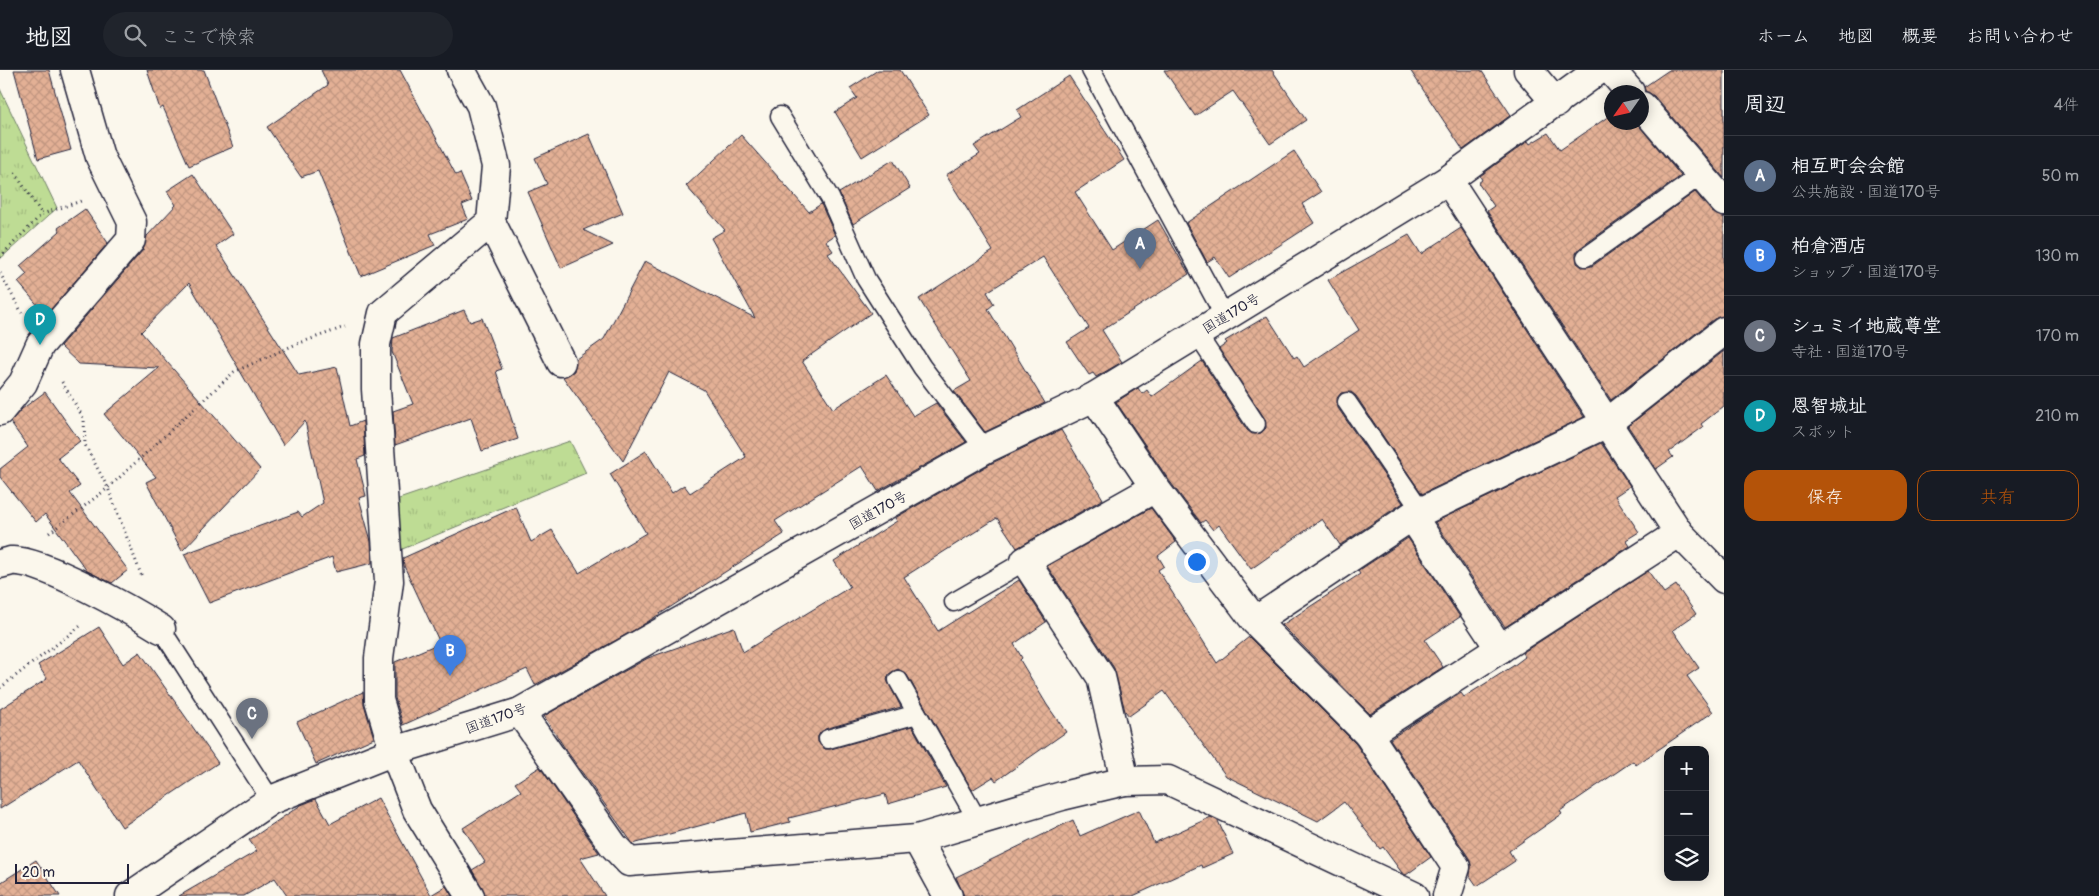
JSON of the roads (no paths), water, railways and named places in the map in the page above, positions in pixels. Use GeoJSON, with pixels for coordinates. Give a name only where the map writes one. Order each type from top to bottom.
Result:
{"type":"FeatureCollection","features":[{"type":"Feature","properties":{"kind":"main road"},"geometry":{"type":"LineString","coordinates":[[0,412],[23,383],[40,345],[131,240],[132,222],[100,158],[75,70]]}},
{"type":"Feature","properties":{"kind":"main road"},"geometry":{"type":"LineString","coordinates":[[461,70],[481,106],[496,166],[491,222],[561,362]]}},
{"type":"Feature","properties":{"kind":"main road"},"geometry":{"type":"LineString","coordinates":[[1528,70],[1556,103]]}},
{"type":"Feature","properties":{"kind":"main road","name":"国道170号"},"geometry":{"type":"LineString","coordinates":[[130,896],[271,800],[394,751],[520,712],[985,449],[1094,397],[1448,180],[1599,70]]}},
{"type":"Feature","properties":{"kind":"main road"},"geometry":{"type":"LineString","coordinates":[[1611,70],[1624,85]]}},
{"type":"Feature","properties":{"kind":"main road"},"geometry":{"type":"LineString","coordinates":[[1649,114],[1724,202]]}},
{"type":"Feature","properties":{"kind":"main road"},"geometry":{"type":"LineString","coordinates":[[1448,180],[1679,533],[1724,579]]}},
{"type":"Feature","properties":{"kind":"main road"},"geometry":{"type":"LineString","coordinates":[[470,896],[417,810],[394,751],[379,700],[379,658],[389,582],[376,389],[376,344],[384,313],[491,222]]}},
{"type":"Feature","properties":{"kind":"main road"},"geometry":{"type":"LineString","coordinates":[[1255,621],[1417,514],[1607,423],[1724,331]]}},
{"type":"Feature","properties":{"kind":"main road"},"geometry":{"type":"LineString","coordinates":[[1094,397],[1155,488],[1255,621],[1368,734],[1456,867],[1447,896]]}},
{"type":"Feature","properties":{"kind":"main road"},"geometry":{"type":"LineString","coordinates":[[1125,781],[1101,677],[1025,561],[1155,488]]}},
{"type":"Feature","properties":{"kind":"main road"},"geometry":{"type":"LineString","coordinates":[[1417,514],[1500,649]]}},
{"type":"Feature","properties":{"kind":"main road"},"geometry":{"type":"LineString","coordinates":[[1368,734],[1679,533]]}},
{"type":"Feature","properties":{"kind":"main road"},"geometry":{"type":"LineString","coordinates":[[6,563],[39,566],[124,606],[161,629]]}},
{"type":"Feature","properties":{"kind":"main road"},"geometry":{"type":"LineString","coordinates":[[520,712],[613,845],[628,862],[917,839],[1062,796],[1125,781],[1168,780],[1414,896]]}},
{"type":"Feature","properties":{"kind":"main road"},"geometry":{"type":"LineString","coordinates":[[917,839],[948,896]]}},
{"type":"Feature","properties":{"kind":"lane"},"geometry":{"type":"LineString","coordinates":[[1091,70],[1225,317]]}},
{"type":"Feature","properties":{"kind":"lane"},"geometry":{"type":"LineString","coordinates":[[780,116],[830,198],[866,279],[922,366],[985,449]]}},
{"type":"Feature","properties":{"kind":"lane"},"geometry":{"type":"LineString","coordinates":[[1586,257],[1701,175]]}},
{"type":"Feature","properties":{"kind":"lane"},"geometry":{"type":"LineString","coordinates":[[1196,334],[1256,424]]}},
{"type":"Feature","properties":{"kind":"lane"},"geometry":{"type":"LineString","coordinates":[[1347,402],[1417,514]]}},
{"type":"Feature","properties":{"kind":"lane"},"geometry":{"type":"LineString","coordinates":[[954,602],[1025,561]]}},
{"type":"Feature","properties":{"kind":"lane"},"geometry":{"type":"LineString","coordinates":[[161,629],[271,800]]}},
{"type":"Feature","properties":{"kind":"lane"},"geometry":{"type":"LineString","coordinates":[[898,680],[978,821]]}},
{"type":"Feature","properties":{"kind":"lane"},"geometry":{"type":"LineString","coordinates":[[828,738],[917,714]]}},
{"type":"Feature","properties":{"kind":"place","name":"相互町会会館"},"geometry":{"type":"Point","coordinates":[1140,269]}},
{"type":"Feature","properties":{"kind":"place","name":"恩智城址"},"geometry":{"type":"Point","coordinates":[40,345]}},
{"type":"Feature","properties":{"kind":"place","name":"柏倉酒店"},"geometry":{"type":"Point","coordinates":[450,676]}},
{"type":"Feature","properties":{"kind":"place","name":"シュミイ地蔵尊堂"},"geometry":{"type":"Point","coordinates":[252,739]}}]}
